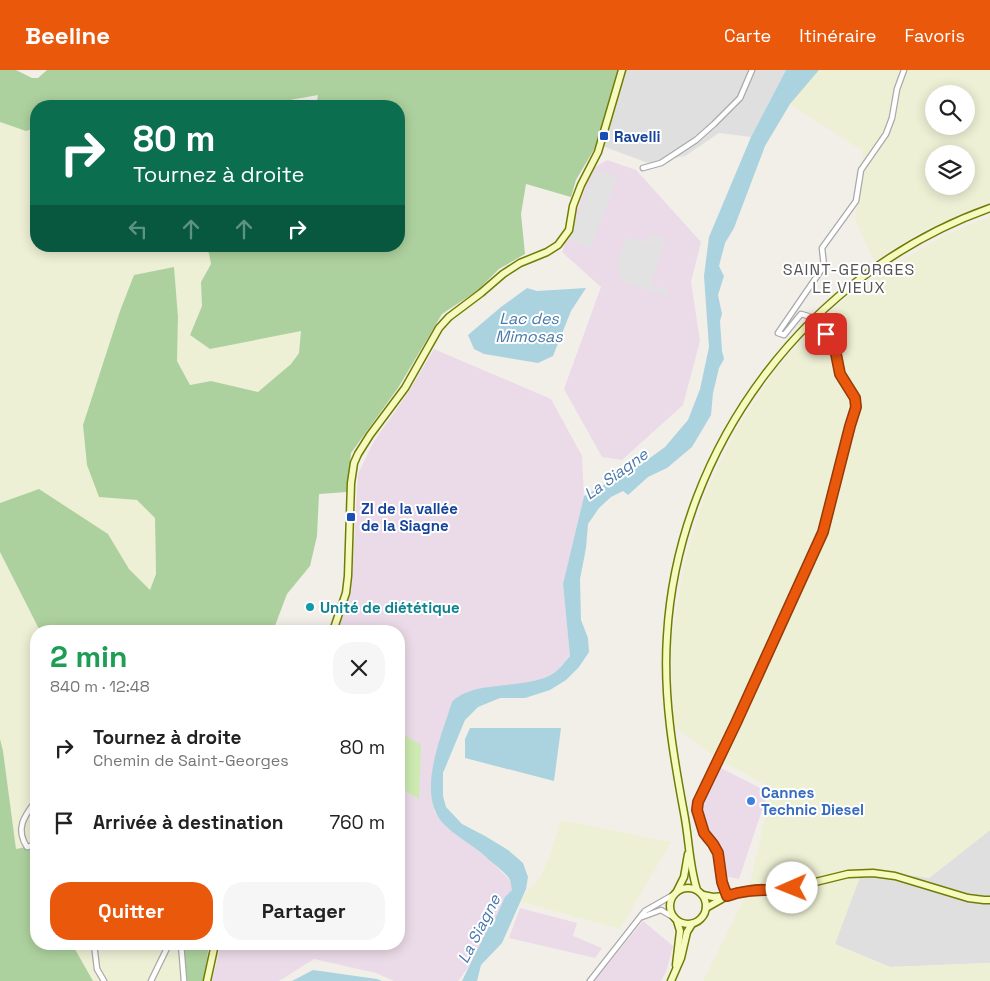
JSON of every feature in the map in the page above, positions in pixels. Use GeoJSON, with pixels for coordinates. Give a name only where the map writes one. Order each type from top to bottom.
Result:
{"type":"FeatureCollection","features":[{"type":"Feature","properties":{"kind":"street"},"geometry":{"type":"LineString","coordinates":[[335,625],[346,593],[351,483],[354,463],[358,454],[405,388],[439,328],[449,317],[503,274],[520,263],[547,252],[558,245],[569,230],[581,185],[604,136],[622,70]]}},
{"type":"Feature","properties":{"kind":"street"},"geometry":{"type":"LineString","coordinates":[[643,168],[661,163],[696,140],[714,124],[740,98],[752,70]]}},
{"type":"Feature","properties":{"kind":"street"},"geometry":{"type":"LineString","coordinates":[[808,316],[801,314],[784,335],[778,333],[824,266],[822,248],[856,201],[861,170],[886,134],[892,118],[897,89],[904,70]]}},
{"type":"Feature","properties":{"kind":"street"},"geometry":{"type":"LineString","coordinates":[[671,981],[681,958],[687,932],[692,924],[701,918],[706,908],[706,903],[693,877],[669,721],[666,694],[667,635],[679,556],[694,507],[712,462],[734,420],[757,384],[782,352],[822,310],[858,280],[891,257],[954,223],[990,208]]}},
{"type":"Feature","properties":{"kind":"street"},"geometry":{"type":"LineString","coordinates":[[727,896],[722,882],[718,853],[704,833],[697,810],[698,802],[725,748],[823,532],[856,407],[855,398],[840,374],[832,345],[826,334],[816,324]]}},
{"type":"Feature","properties":{"kind":"street"},"geometry":{"type":"LineString","coordinates":[[30,809],[22,824],[22,839],[28,847],[30,846]]}},
{"type":"Feature","properties":{"kind":"street"},"geometry":{"type":"LineString","coordinates":[[675,971],[680,931],[669,906],[684,877],[688,860],[689,842]]}},
{"type":"Feature","properties":{"kind":"street"},"geometry":{"type":"LineString","coordinates":[[706,908],[727,896],[743,891],[792,888],[848,874],[872,873],[895,876],[976,900],[990,900]]}},
{"type":"Feature","properties":{"kind":"street"},"geometry":{"type":"LineString","coordinates":[[590,981],[645,911],[652,906],[688,887],[713,897],[727,896]]}},
{"type":"Feature","properties":{"kind":"street"},"geometry":{"type":"LineString","coordinates":[[641,917],[661,910],[675,919],[692,924]]}},
{"type":"Feature","properties":{"kind":"street"},"geometry":{"type":"LineString","coordinates":[[94,950],[96,970],[104,981]]}},
{"type":"Feature","properties":{"kind":"street"},"geometry":{"type":"LineString","coordinates":[[150,981],[165,950]]}},
{"type":"Feature","properties":{"kind":"street"},"geometry":{"type":"LineString","coordinates":[[181,950],[184,981]]}},
{"type":"Feature","properties":{"kind":"street"},"geometry":{"type":"LineString","coordinates":[[208,981],[214,950]]}},
{"type":"Feature","properties":{"kind":"shaded area"},"geometry":{"type":"Polygon","coordinates":[[[618,70],[786,70],[751,137],[719,133],[685,156],[648,163],[597,144],[618,70]]]}},
{"type":"Feature","properties":{"kind":"shaded area"},"geometry":{"type":"Polygon","coordinates":[[[607,160],[636,170],[701,242],[691,282],[700,341],[683,405],[622,460],[602,457],[564,389],[601,287],[562,252],[592,169],[607,160]]]}},
{"type":"Feature","properties":{"kind":"shaded area"},"geometry":{"type":"Polygon","coordinates":[[[596,170],[617,177],[591,248],[568,239],[596,170]]]}},
{"type":"Feature","properties":{"kind":"shaded area"},"geometry":{"type":"Polygon","coordinates":[[[650,234],[665,239],[651,284],[669,290],[668,296],[623,282],[617,267],[626,237],[648,243],[650,234]]]}},
{"type":"Feature","properties":{"kind":"shaded area"},"geometry":{"type":"Polygon","coordinates":[[[434,349],[551,399],[582,456],[584,496],[563,584],[570,655],[556,672],[538,681],[491,688],[457,697],[434,811],[443,822],[484,855],[509,879],[518,901],[458,981],[394,981],[376,973],[314,959],[279,981],[212,981],[220,950],[405,950],[405,625],[339,625],[345,613],[352,579],[358,474],[374,441],[408,393],[434,349]]]}},
{"type":"Feature","properties":{"kind":"shaded area"},"geometry":{"type":"Polygon","coordinates":[[[719,767],[768,792],[739,879],[724,876],[714,862],[717,844],[706,832],[701,804],[719,767]]]}},
{"type":"Feature","properties":{"kind":"shaded area"},"geometry":{"type":"Polygon","coordinates":[[[990,830],[990,963],[890,967],[834,944],[863,868],[929,878],[990,830]]]}},
{"type":"Feature","properties":{"kind":"shaded area"},"geometry":{"type":"Polygon","coordinates":[[[520,908],[577,923],[573,936],[602,948],[595,958],[509,938],[520,908]]]}},
{"type":"Feature","properties":{"kind":"shaded area"},"geometry":{"type":"Polygon","coordinates":[[[643,921],[673,946],[666,972],[661,981],[594,981],[643,921]]]}},
{"type":"Feature","properties":{"kind":"green space"},"geometry":{"type":"Polygon","coordinates":[[[0,70],[16,70],[32,78],[38,78],[47,70],[618,70],[597,144],[576,180],[571,197],[526,184],[521,214],[525,254],[499,269],[477,291],[442,314],[398,388],[351,453],[347,492],[319,494],[317,536],[310,566],[287,594],[275,625],[37,625],[0,552],[0,503],[39,489],[108,534],[129,569],[150,590],[156,574],[155,518],[137,500],[99,497],[87,465],[83,425],[120,311],[134,275],[174,267],[178,317],[177,361],[190,385],[211,381],[258,392],[291,364],[299,353],[301,331],[210,349],[190,335],[202,306],[201,282],[211,264],[208,252],[405,252],[405,100],[317,100],[318,95],[290,100],[30,100],[30,130],[26,131],[0,122],[0,70]]]}},
{"type":"Feature","properties":{"kind":"green space"},"geometry":{"type":"Polygon","coordinates":[[[819,70],[990,70],[990,202],[926,229],[874,261],[855,219],[863,151],[790,104],[819,70]]]}},
{"type":"Feature","properties":{"kind":"green space"},"geometry":{"type":"Polygon","coordinates":[[[0,122],[26,131],[30,130],[30,252],[208,252],[211,264],[201,282],[202,306],[190,334],[210,349],[301,330],[299,352],[291,364],[258,392],[211,381],[190,385],[177,361],[178,317],[174,267],[134,275],[99,497],[137,500],[155,518],[156,574],[150,590],[129,569],[108,534],[39,490],[0,503],[0,122]]]}},
{"type":"Feature","properties":{"kind":"green space"},"geometry":{"type":"Polygon","coordinates":[[[990,216],[990,830],[929,878],[863,869],[835,944],[890,967],[990,963],[990,981],[703,981],[748,891],[772,788],[716,758],[673,725],[671,640],[684,564],[705,494],[736,430],[775,370],[807,334],[841,302],[895,264],[943,236],[990,216]]]}},
{"type":"Feature","properties":{"kind":"green space"},"geometry":{"type":"Polygon","coordinates":[[[0,552],[37,625],[30,625],[30,846],[16,850],[0,739],[0,552]]]}},
{"type":"Feature","properties":{"kind":"green space"},"geometry":{"type":"Polygon","coordinates":[[[405,736],[421,745],[419,799],[405,791],[405,736]]]}},
{"type":"Feature","properties":{"kind":"green space"},"geometry":{"type":"Polygon","coordinates":[[[0,739],[16,849],[30,846],[30,950],[75,950],[93,981],[0,981],[0,739]]]}},
{"type":"Feature","properties":{"kind":"green space"},"geometry":{"type":"Polygon","coordinates":[[[561,820],[671,842],[620,929],[518,901],[540,878],[550,855],[561,820]]]}},
{"type":"Feature","properties":{"kind":"green space"},"geometry":{"type":"Polygon","coordinates":[[[75,950],[184,950],[187,981],[93,981],[75,950]]]}},
{"type":"Feature","properties":{"kind":"green space"},"geometry":{"type":"Polygon","coordinates":[[[184,950],[208,950],[204,981],[187,981],[184,950]]]}},
{"type":"Feature","properties":{"kind":"water"},"geometry":{"type":"Polygon","coordinates":[[[786,70],[819,70],[790,104],[765,146],[734,228],[725,243],[719,266],[724,276],[718,295],[722,314],[720,321],[724,359],[719,368],[713,393],[711,415],[692,447],[667,468],[648,477],[628,495],[623,491],[611,497],[599,508],[588,524],[580,579],[581,620],[588,638],[589,652],[579,667],[566,680],[550,690],[525,698],[500,698],[478,707],[465,720],[443,773],[443,796],[446,807],[462,824],[508,850],[523,863],[528,877],[526,889],[502,943],[481,965],[477,981],[462,981],[505,897],[512,890],[507,875],[481,852],[446,826],[434,808],[431,794],[431,778],[438,746],[452,702],[473,690],[529,682],[542,678],[554,673],[570,656],[563,584],[584,496],[643,463],[665,447],[688,420],[700,389],[709,347],[704,276],[709,237],[751,137],[786,70]]]}},
{"type":"Feature","properties":{"kind":"water","name":"Lac des Mimosas"},"geometry":{"type":"Polygon","coordinates":[[[527,288],[537,291],[586,288],[571,311],[553,356],[538,363],[484,354],[474,349],[468,335],[527,288]]]}},
{"type":"Feature","properties":{"kind":"water"},"geometry":{"type":"Polygon","coordinates":[[[470,728],[561,728],[554,781],[465,758],[465,739],[470,728]]]}},
{"type":"Feature","properties":{"kind":"water"},"geometry":{"type":"Polygon","coordinates":[[[313,970],[377,979],[382,981],[292,981],[313,970]]]}},
{"type":"Feature","properties":{"kind":"place","name":"Ravelli"},"geometry":{"type":"Point","coordinates":[604,136]}},
{"type":"Feature","properties":{"kind":"place","name":"ZI de la vallée de la Siagne"},"geometry":{"type":"Point","coordinates":[351,517]}},
{"type":"Feature","properties":{"kind":"place","name":"Unité de diététique"},"geometry":{"type":"Point","coordinates":[310,607]}},
{"type":"Feature","properties":{"kind":"place","name":"Cannes Technic Diesel"},"geometry":{"type":"Point","coordinates":[751,801]}},
{"type":"Feature","properties":{"kind":"district","name":"SAINT-GEORGES LE VIEUX"},"geometry":{"type":"Point","coordinates":[849,278]}},
{"type":"Feature","properties":{"kind":"route"},"geometry":{"type":"LineString","coordinates":[[792,888],[758,889],[727,896],[722,882],[718,853],[704,833],[697,810],[698,802],[721,757],[823,532],[856,407],[855,398],[840,374],[836,354],[826,334]]}},
{"type":"Feature","properties":{"kind":"water label","name":"La Siagne"},"geometry":{"type":"Point","coordinates":[616,474]}},
{"type":"Feature","properties":{"kind":"water label","name":"La Siagne"},"geometry":{"type":"Point","coordinates":[479,929]}}]}
